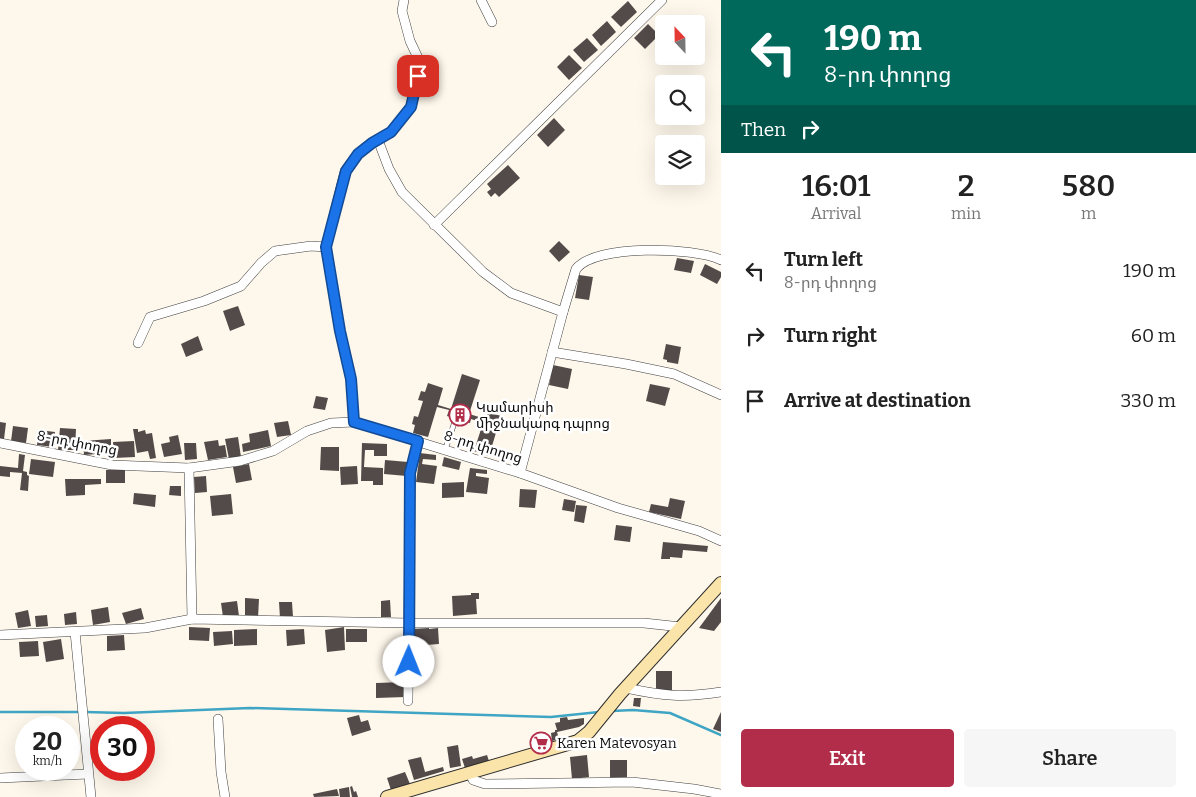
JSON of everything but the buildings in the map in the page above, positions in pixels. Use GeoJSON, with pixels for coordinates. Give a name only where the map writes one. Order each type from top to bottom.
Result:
{"type":"FeatureCollection","features":[{"type":"Feature","properties":{"kind":"main road"},"geometry":{"type":"LineString","coordinates":[[392,796],[578,741],[589,732],[623,691],[721,583]]}},
{"type":"Feature","properties":{"kind":"street"},"geometry":{"type":"LineString","coordinates":[[354,422],[351,379],[340,331],[326,247],[346,171],[358,154],[391,132],[411,107],[418,76],[419,60],[410,42],[402,11],[404,0]]}},
{"type":"Feature","properties":{"kind":"street"},"geometry":{"type":"LineString","coordinates":[[481,0],[492,22]]}},
{"type":"Feature","properties":{"kind":"street"},"geometry":{"type":"LineString","coordinates":[[434,225],[662,0]]}},
{"type":"Feature","properties":{"kind":"street"},"geometry":{"type":"LineString","coordinates":[[378,140],[402,192],[482,272],[511,293],[563,312]]}},
{"type":"Feature","properties":{"kind":"street"},"geometry":{"type":"LineString","coordinates":[[138,343],[150,317],[204,301],[241,286],[261,263],[275,251],[311,246],[326,247]]}},
{"type":"Feature","properties":{"kind":"street"},"geometry":{"type":"LineString","coordinates":[[520,473],[563,312],[576,270],[580,264],[589,259],[621,252],[674,249],[721,260]]}},
{"type":"Feature","properties":{"kind":"street"},"geometry":{"type":"LineString","coordinates":[[552,352],[674,374],[721,395]]}},
{"type":"Feature","properties":{"kind":"street","name":"8-րդ փողոց"},"geometry":{"type":"LineString","coordinates":[[0,443],[112,465],[189,468],[240,461],[272,451],[307,431],[331,423],[354,422],[520,473],[618,508],[698,531],[721,540]]}},
{"type":"Feature","properties":{"kind":"street"},"geometry":{"type":"LineString","coordinates":[[408,701],[410,473],[418,441]]}},
{"type":"Feature","properties":{"kind":"street"},"geometry":{"type":"LineString","coordinates":[[189,468],[192,619]]}},
{"type":"Feature","properties":{"kind":"street"},"geometry":{"type":"LineString","coordinates":[[0,635],[145,628],[192,619],[410,623],[644,623],[681,628]]}},
{"type":"Feature","properties":{"kind":"street"},"geometry":{"type":"LineString","coordinates":[[74,632],[91,797]]}},
{"type":"Feature","properties":{"kind":"street"},"geometry":{"type":"LineString","coordinates":[[623,691],[692,696],[721,692]]}},
{"type":"Feature","properties":{"kind":"street"},"geometry":{"type":"LineString","coordinates":[[218,719],[221,772],[225,797]]}},
{"type":"Feature","properties":{"kind":"street"},"geometry":{"type":"LineString","coordinates":[[470,772],[473,780],[485,784],[632,782],[694,788],[721,794]]}},
{"type":"Feature","properties":{"kind":"street"},"geometry":{"type":"LineString","coordinates":[[0,778],[88,774]]}},
{"type":"Feature","properties":{"kind":"lane"},"geometry":{"type":"LineString","coordinates":[[445,450],[455,421]]}},
{"type":"Feature","properties":{"kind":"waterway"},"geometry":{"type":"LineString","coordinates":[[85,712],[124,713],[250,708],[551,717],[599,712]]}},
{"type":"Feature","properties":{"kind":"waterway"},"geometry":{"type":"LineString","coordinates":[[612,711],[633,710],[670,713],[721,735]]}},
{"type":"Feature","properties":{"kind":"waterway"},"geometry":{"type":"LineString","coordinates":[[0,712],[80,712]]}},
{"type":"Feature","properties":{"kind":"place","name":"Կամարիսի միջնակարգ դպրոց"},"geometry":{"type":"Point","coordinates":[460,415]}},
{"type":"Feature","properties":{"kind":"place","name":"Karen Matevosyan"},"geometry":{"type":"Point","coordinates":[541,743]}},
{"type":"Feature","properties":{"kind":"route"},"geometry":{"type":"LineString","coordinates":[[409,662],[410,473],[418,441],[354,422],[351,379],[340,331],[326,247],[346,171],[358,154],[391,132],[411,107],[418,76]]}}]}
